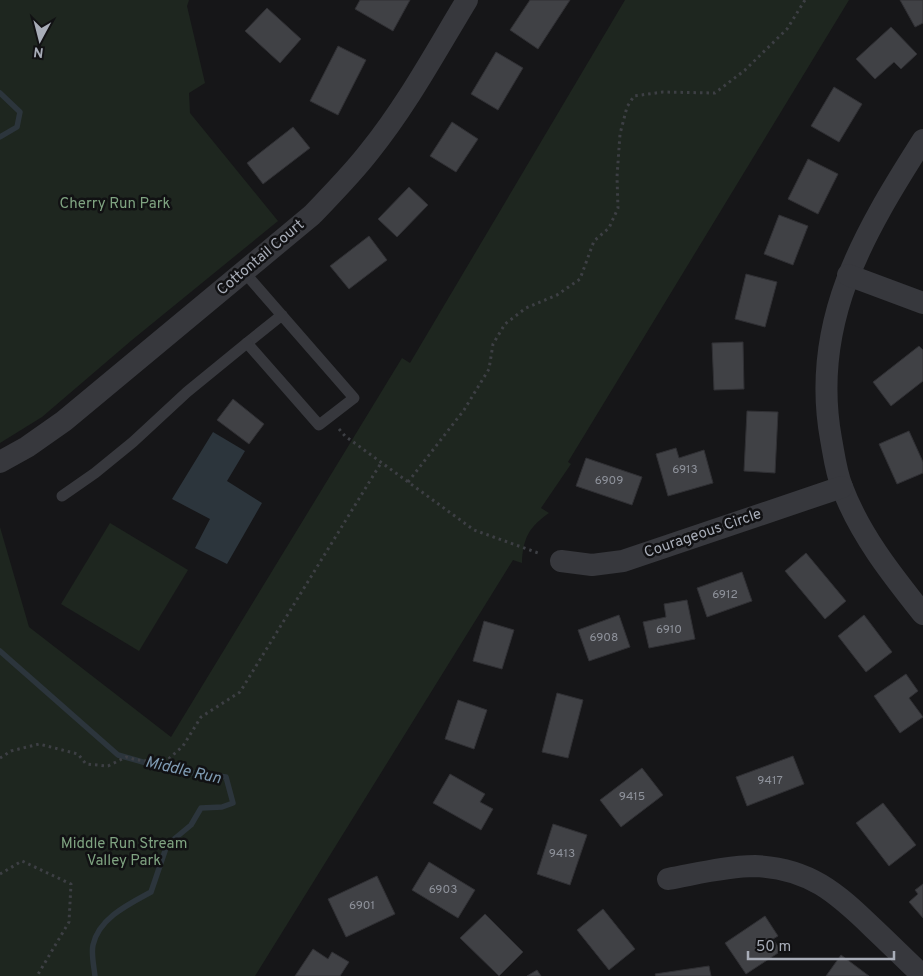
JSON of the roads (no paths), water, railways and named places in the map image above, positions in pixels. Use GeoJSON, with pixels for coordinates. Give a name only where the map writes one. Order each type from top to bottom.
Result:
{"type":"FeatureCollection","features":[{"type":"Feature","properties":{"kind":"street","name":"Cottontail Court"},"geometry":{"type":"LineString","coordinates":[[0,462],[28,447],[64,420],[312,215],[370,152],[395,116],[467,0]]}},
{"type":"Feature","properties":{"kind":"street"},"geometry":{"type":"LineString","coordinates":[[923,140],[868,232],[848,275],[834,318],[826,369],[828,425],[842,487],[858,522],[884,564],[923,614]]}},
{"type":"Feature","properties":{"kind":"street"},"geometry":{"type":"LineString","coordinates":[[848,275],[923,303]]}},
{"type":"Feature","properties":{"kind":"street","name":"Courageous Circle"},"geometry":{"type":"LineString","coordinates":[[561,561],[592,566],[623,562],[842,487]]}},
{"type":"Feature","properties":{"kind":"street"},"geometry":{"type":"LineString","coordinates":[[668,879],[754,866],[782,869],[804,876],[825,886],[842,898],[923,976]]}},
{"type":"Feature","properties":{"kind":"lane"},"geometry":{"type":"LineString","coordinates":[[244,272],[354,398],[319,425],[248,343]]}},
{"type":"Feature","properties":{"kind":"lane"},"geometry":{"type":"LineString","coordinates":[[62,496],[95,473],[133,442],[188,392],[282,315]]}},
{"type":"Feature","properties":{"kind":"waterway"},"geometry":{"type":"LineString","coordinates":[[0,93],[20,112],[17,127],[0,137]]}},
{"type":"Feature","properties":{"kind":"waterway","name":"Middle Run"},"geometry":{"type":"LineString","coordinates":[[0,651],[118,755],[171,770],[226,777],[233,803],[222,807],[201,808],[191,825],[167,845],[151,892],[116,913],[96,935],[92,949],[95,976]]}},
{"type":"Feature","properties":{"kind":"park label","name":"Cherry Run Park"},"geometry":{"type":"Point","coordinates":[115,204]}},
{"type":"Feature","properties":{"kind":"park label","name":"Middle Run Stream Valley Park"},"geometry":{"type":"Point","coordinates":[124,852]}}]}
